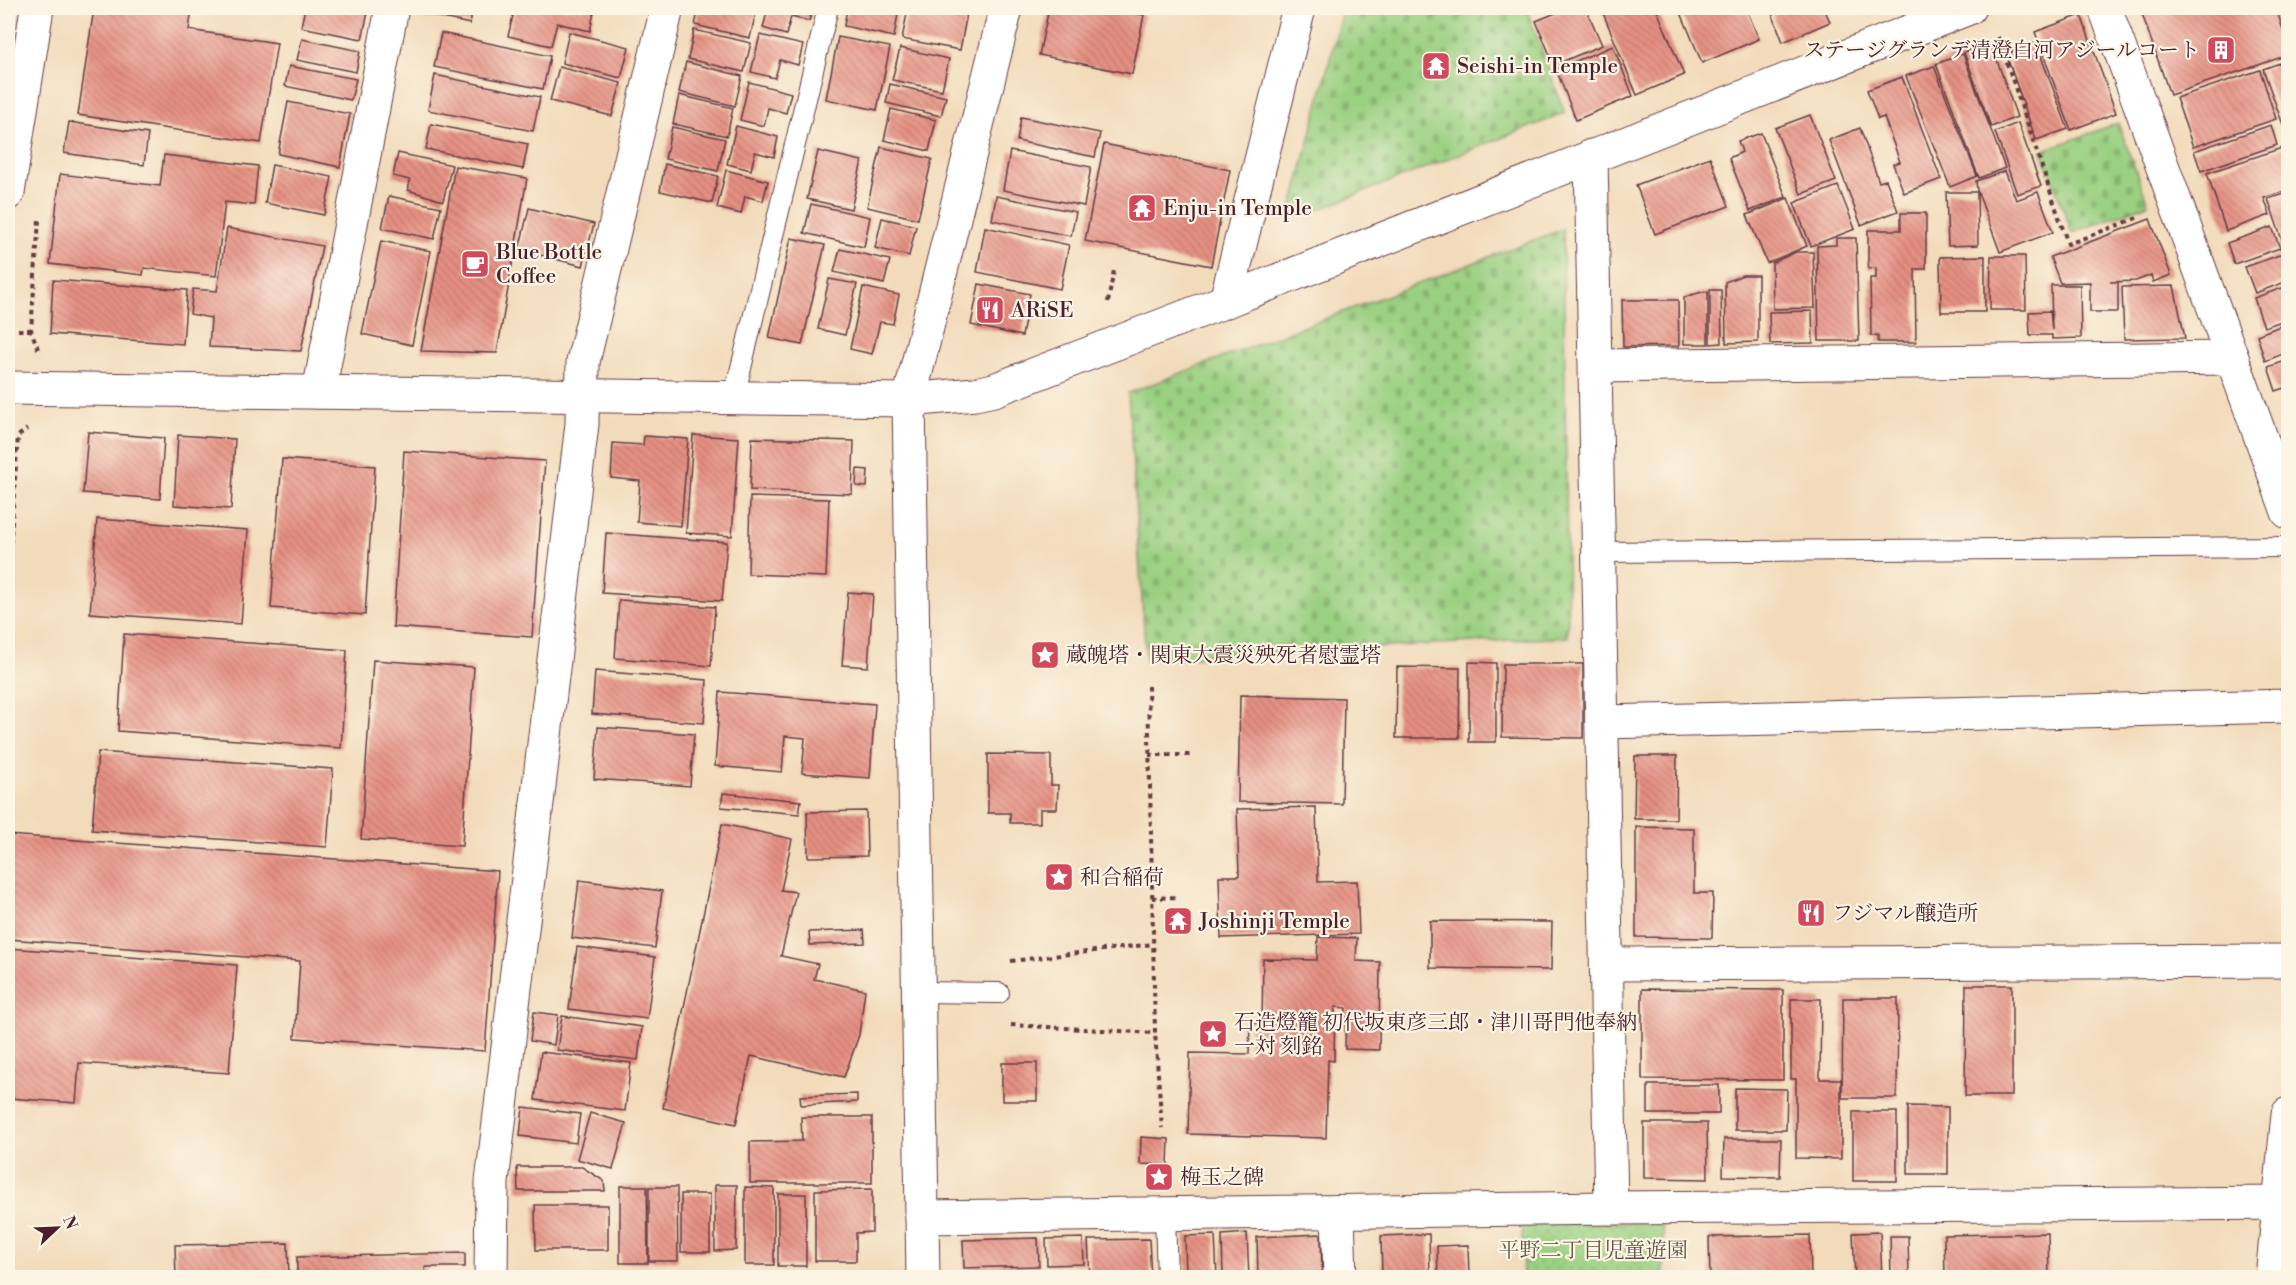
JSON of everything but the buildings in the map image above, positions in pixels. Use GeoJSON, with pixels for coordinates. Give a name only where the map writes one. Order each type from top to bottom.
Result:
{"type":"FeatureCollection","features":[{"type":"Feature","properties":{"kind":"street"},"geometry":{"type":"LineString","coordinates":[[8,193],[37,8]]}},
{"type":"Feature","properties":{"kind":"street"},"geometry":{"type":"LineString","coordinates":[[319,392],[392,8]]}},
{"type":"Feature","properties":{"kind":"street"},"geometry":{"type":"LineString","coordinates":[[491,1278],[492,1182],[582,424],[583,362],[667,8]]}},
{"type":"Feature","properties":{"kind":"street"},"geometry":{"type":"LineString","coordinates":[[923,1278],[909,400],[1006,8]]}},
{"type":"Feature","properties":{"kind":"street"},"geometry":{"type":"LineString","coordinates":[[1226,301],[1299,8]]}},
{"type":"Feature","properties":{"kind":"street"},"geometry":{"type":"LineString","coordinates":[[8,388],[909,400],[975,394],[994,390],[1226,301],[1969,8]]}},
{"type":"Feature","properties":{"kind":"street"},"geometry":{"type":"LineString","coordinates":[[2105,8],[2289,512]]}},
{"type":"Feature","properties":{"kind":"street"},"geometry":{"type":"LineString","coordinates":[[1591,156],[1611,1208]]}},
{"type":"Feature","properties":{"kind":"street"},"geometry":{"type":"LineString","coordinates":[[1596,366],[2232,358]]}},
{"type":"Feature","properties":{"kind":"street"},"geometry":{"type":"LineString","coordinates":[[1602,722],[2289,706]]}},
{"type":"Feature","properties":{"kind":"street"},"geometry":{"type":"LineString","coordinates":[[1607,964],[2289,962]]}},
{"type":"Feature","properties":{"kind":"street"},"geometry":{"type":"LineString","coordinates":[[2272,1278],[2284,1203],[2289,1114]]}},
{"type":"Feature","properties":{"kind":"street"},"geometry":{"type":"LineString","coordinates":[[922,1217],[1611,1208],[2284,1203]]}},
{"type":"Feature","properties":{"kind":"street"},"geometry":{"type":"LineString","coordinates":[[1338,1212],[1340,1278]]}},
{"type":"Feature","properties":{"kind":"lane"},"geometry":{"type":"LineString","coordinates":[[735,397],[828,8]]}},
{"type":"Feature","properties":{"kind":"lane"},"geometry":{"type":"LineString","coordinates":[[1599,552],[2289,547]]}},
{"type":"Feature","properties":{"kind":"lane"},"geometry":{"type":"LineString","coordinates":[[919,992],[999,993]]}},
{"type":"Feature","properties":{"kind":"lane"},"geometry":{"type":"LineString","coordinates":[[1165,1214],[1167,1278]]}},
{"type":"Feature","properties":{"kind":"path"},"geometry":{"type":"LineString","coordinates":[[1996,31],[2068,244],[2176,202]]}},
{"type":"Feature","properties":{"kind":"path"},"geometry":{"type":"LineString","coordinates":[[39,350],[31,330],[40,215]]}},
{"type":"Feature","properties":{"kind":"path"},"geometry":{"type":"LineString","coordinates":[[1107,304],[1114,270]]}},
{"type":"Feature","properties":{"kind":"path"},"geometry":{"type":"LineString","coordinates":[[18,330],[31,330]]}},
{"type":"Feature","properties":{"kind":"path"},"geometry":{"type":"LineString","coordinates":[[8,579],[18,436],[32,426]]}},
{"type":"Feature","properties":{"kind":"path"},"geometry":{"type":"LineString","coordinates":[[8,441],[18,441]]}},
{"type":"Feature","properties":{"kind":"path"},"geometry":{"type":"LineString","coordinates":[[1148,686],[1155,1033],[1162,1128]]}},
{"type":"Feature","properties":{"kind":"path"},"geometry":{"type":"LineString","coordinates":[[1149,755],[1191,755]]}},
{"type":"Feature","properties":{"kind":"path"},"geometry":{"type":"LineString","coordinates":[[1152,898],[1179,897]]}},
{"type":"Feature","properties":{"kind":"path"},"geometry":{"type":"LineString","coordinates":[[1153,944],[998,962],[1000,1025],[1155,1033]]}},
{"type":"Feature","properties":{"kind":"green space","name":"Seishi-in Temple"},"geometry":{"type":"Polygon","coordinates":[[[1343,8],[1541,8],[1528,13],[1565,113],[1300,217],[1291,211],[1343,8]]]}},
{"type":"Feature","properties":{"kind":"green space"},"geometry":{"type":"Polygon","coordinates":[[[2118,123],[2148,204],[2072,233],[2042,151],[2118,123]]]}},
{"type":"Feature","properties":{"kind":"green space"},"geometry":{"type":"Polygon","coordinates":[[[1563,229],[1568,637],[1146,660],[1128,393],[1563,229]]]}},
{"type":"Feature","properties":{"kind":"green space","name":"平野二丁目児童遊園"},"geometry":{"type":"Polygon","coordinates":[[[1522,1223],[1663,1223],[1663,1277],[1523,1277],[1522,1223]]]}},
{"type":"Feature","properties":{"kind":"place","name":"ステージグランデ清澄白河アジールコート"},"geometry":{"type":"Point","coordinates":[2221,50]}},
{"type":"Feature","properties":{"kind":"place","name":"Seishi-in Temple"},"geometry":{"type":"Point","coordinates":[1436,66]}},
{"type":"Feature","properties":{"kind":"place","name":"Enju-in Temple"},"geometry":{"type":"Point","coordinates":[1142,208]}},
{"type":"Feature","properties":{"kind":"place","name":"Blue Bottle Coffee"},"geometry":{"type":"Point","coordinates":[475,264]}},
{"type":"Feature","properties":{"kind":"place","name":"ARiSE"},"geometry":{"type":"Point","coordinates":[990,310]}},
{"type":"Feature","properties":{"kind":"place","name":"蔵魄塔・関東大震災殃死者慰霊塔"},"geometry":{"type":"Point","coordinates":[1045,655]}},
{"type":"Feature","properties":{"kind":"place","name":"和合稲荷"},"geometry":{"type":"Point","coordinates":[1059,877]}},
{"type":"Feature","properties":{"kind":"place","name":"フジマル醸造所"},"geometry":{"type":"Point","coordinates":[1811,913]}},
{"type":"Feature","properties":{"kind":"place","name":"Joshinji Temple"},"geometry":{"type":"Point","coordinates":[1178,921]}},
{"type":"Feature","properties":{"kind":"place","name":"石造燈籠 初代坂東彦三郎・津川哥門他奉納 一対 刻銘"},"geometry":{"type":"Point","coordinates":[1213,1034]}},
{"type":"Feature","properties":{"kind":"place","name":"梅玉之碑"},"geometry":{"type":"Point","coordinates":[1159,1177]}}]}
